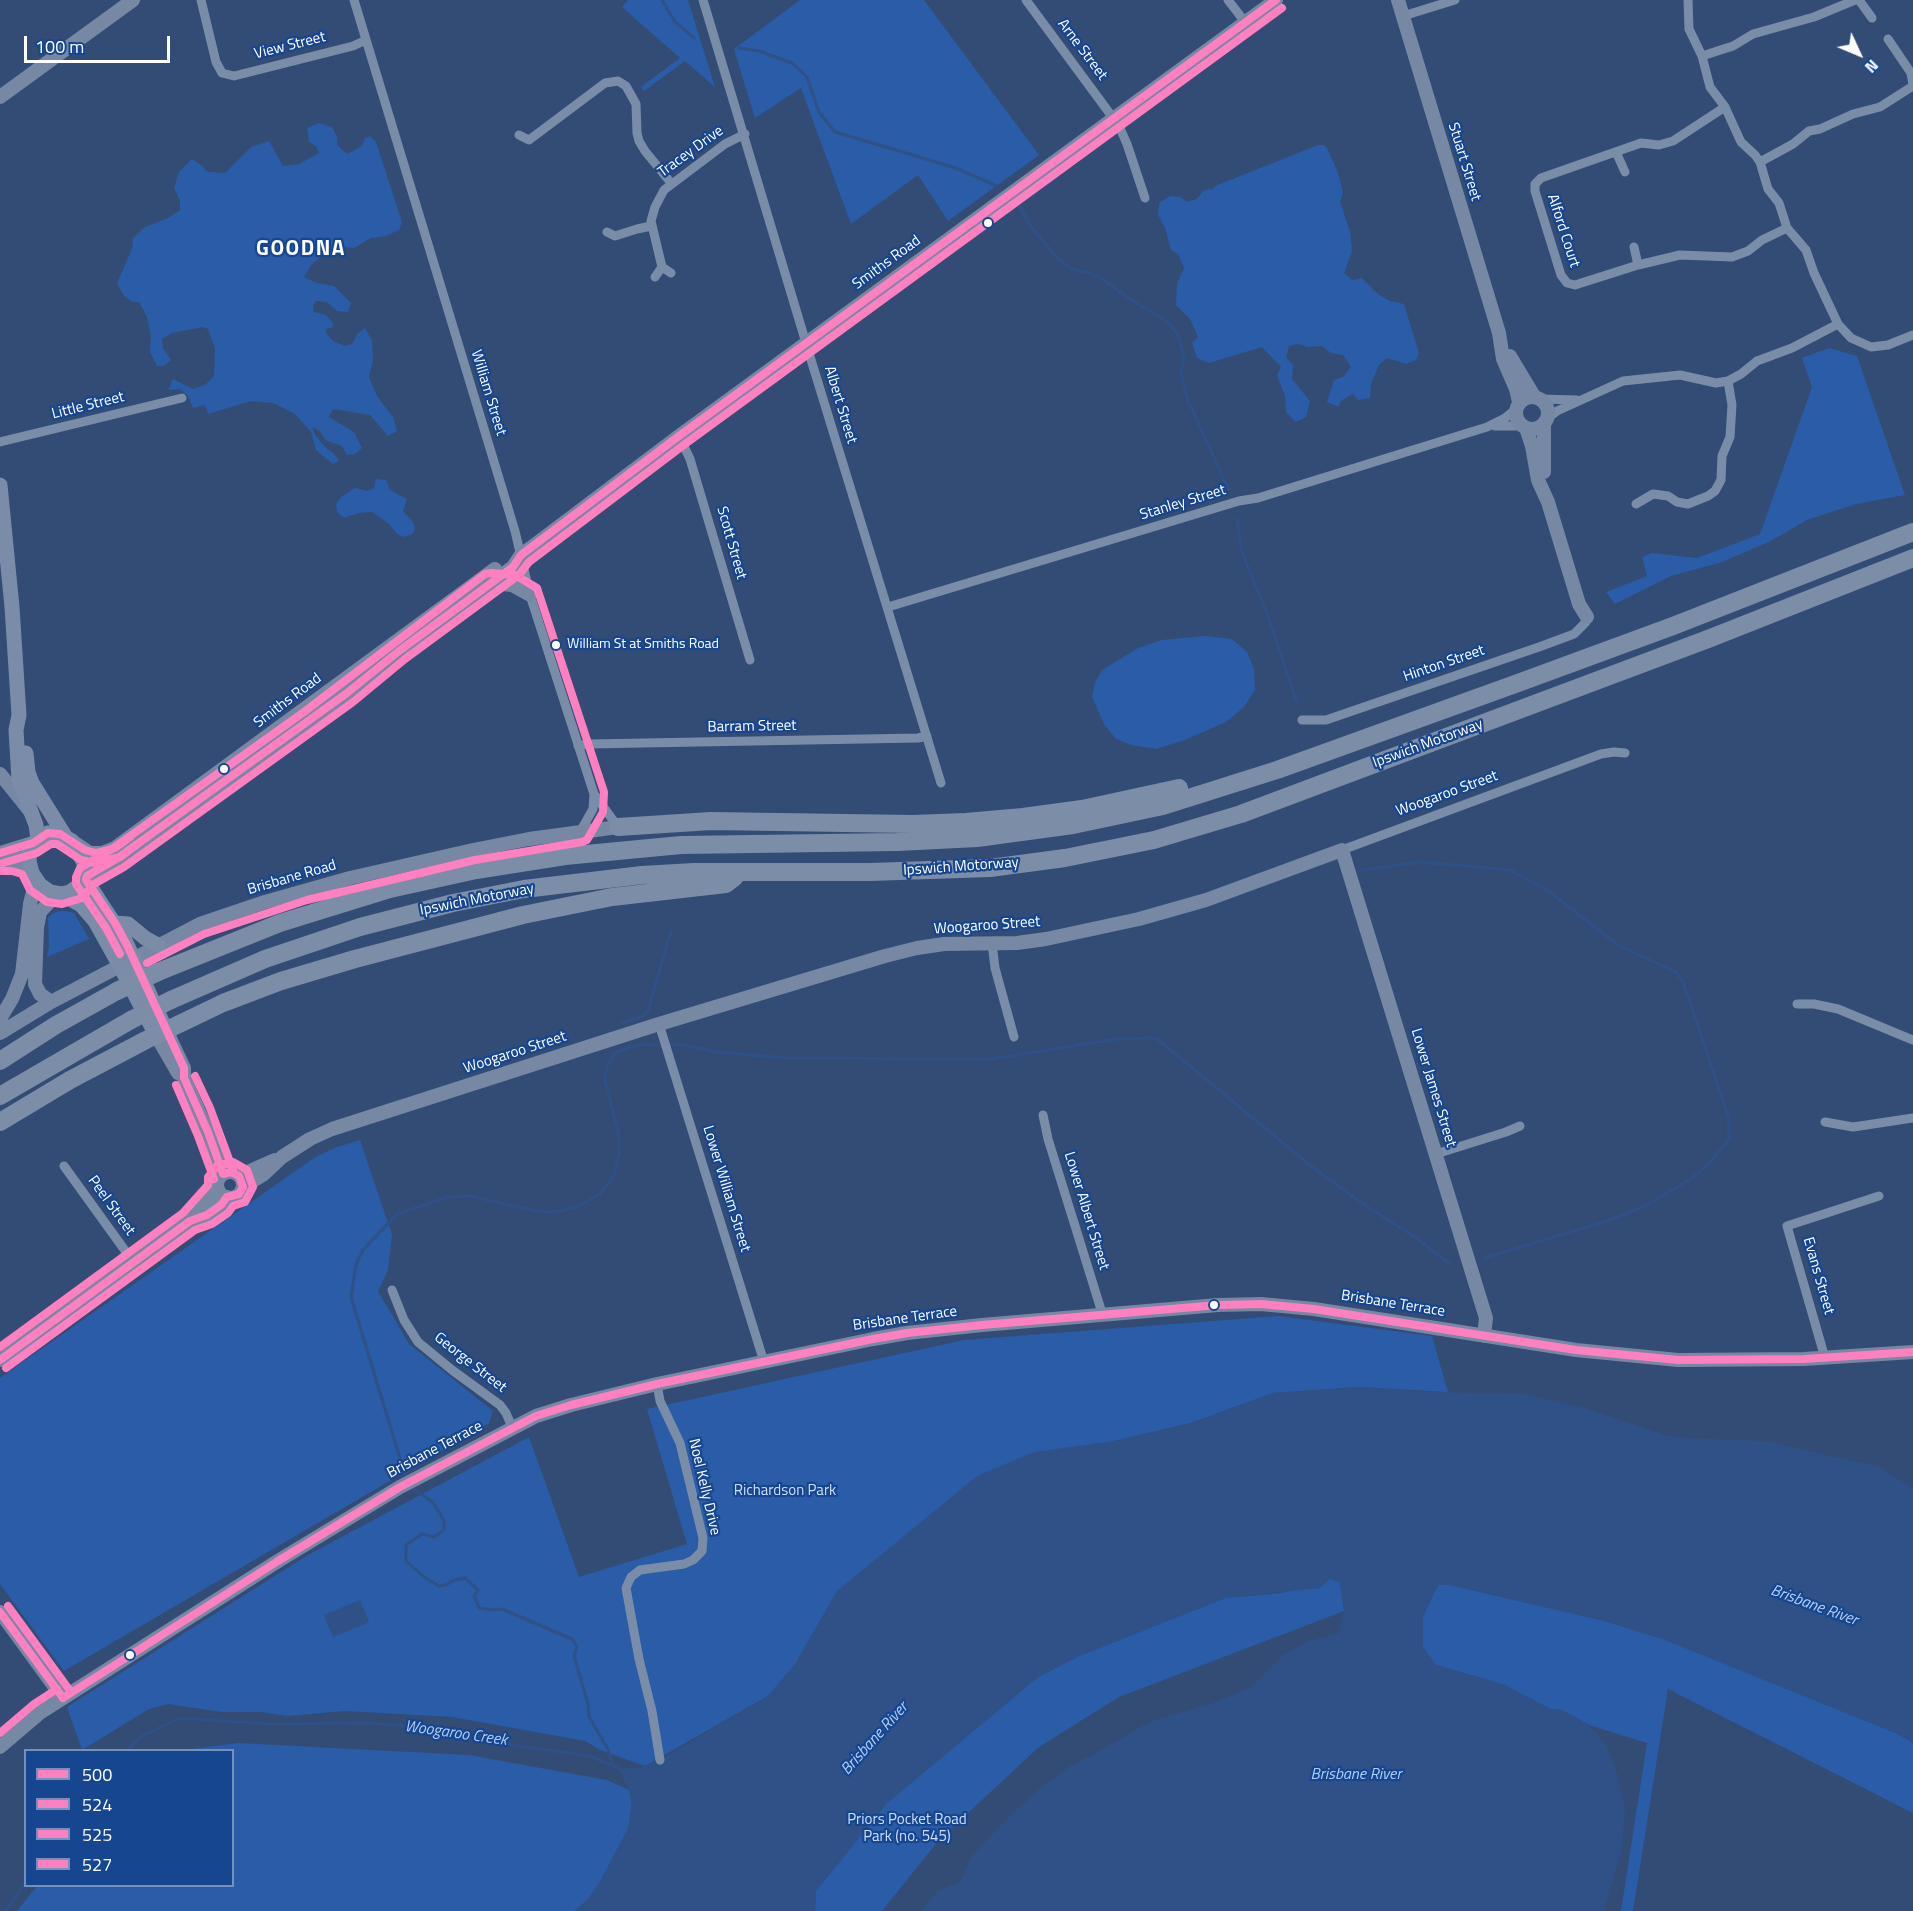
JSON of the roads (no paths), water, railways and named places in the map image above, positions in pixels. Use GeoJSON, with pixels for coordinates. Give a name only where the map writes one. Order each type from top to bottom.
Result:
{"type":"FeatureCollection","features":[{"type":"Feature","properties":{"kind":"highway","name":"Ipswich Motorway"},"geometry":{"type":"LineString","coordinates":[[0,1061],[56,1025],[117,992],[158,972],[280,922],[390,889],[476,870],[565,856],[640,848],[928,841],[1028,832],[1112,818],[1162,806],[1277,770],[1662,630],[1913,532]]}},
{"type":"Feature","properties":{"kind":"highway","name":"Ipswich Motorway"},"geometry":{"type":"LineString","coordinates":[[0,1096],[131,1020],[246,967],[360,927],[453,903],[524,889],[642,875],[990,868],[1065,858],[1154,840],[1241,814],[1708,639],[1913,558]]}},
{"type":"Feature","properties":{"kind":"highway"},"geometry":{"type":"LineString","coordinates":[[618,827],[711,821],[912,824],[1023,818],[1133,800],[1249,768],[1277,770]]}},
{"type":"Feature","properties":{"kind":"highway"},"geometry":{"type":"LineString","coordinates":[[0,1122],[80,1075],[161,1033],[253,991],[355,958],[570,905],[661,890],[726,884],[741,872]]}},
{"type":"Feature","properties":{"kind":"main road"},"geometry":{"type":"LineString","coordinates":[[0,485],[3,564],[12,607],[19,716],[16,730],[19,780],[32,812],[36,841]]}},
{"type":"Feature","properties":{"kind":"main road"},"geometry":{"type":"LineString","coordinates":[[19,716],[24,728],[28,772],[37,792],[82,859],[86,878],[115,923],[126,962],[161,1033]]}},
{"type":"Feature","properties":{"kind":"main road"},"geometry":{"type":"LineString","coordinates":[[68,838],[54,833],[44,835],[36,841],[29,855],[33,873],[44,889],[59,894],[84,908],[126,962]]}},
{"type":"Feature","properties":{"kind":"main road"},"geometry":{"type":"LineString","coordinates":[[59,894],[76,889],[86,878]]}},
{"type":"Feature","properties":{"kind":"main road"},"geometry":{"type":"LineString","coordinates":[[115,923],[128,924],[158,945]]}},
{"type":"Feature","properties":{"kind":"street"},"geometry":{"type":"LineString","coordinates":[[2,95],[133,0]]}},
{"type":"Feature","properties":{"kind":"street","name":"View Street"},"geometry":{"type":"LineString","coordinates":[[201,0],[216,62],[222,73],[234,76],[353,46],[366,40]]}},
{"type":"Feature","properties":{"kind":"street","name":"William Street"},"geometry":{"type":"LineString","coordinates":[[354,0],[521,555],[530,595],[578,746],[594,794],[618,827]]}},
{"type":"Feature","properties":{"kind":"street","name":"Albert Street"},"geometry":{"type":"LineString","coordinates":[[703,0],[941,783]]}},
{"type":"Feature","properties":{"kind":"street","name":"Arne Street"},"geometry":{"type":"LineString","coordinates":[[1026,0],[1113,118],[1125,138],[1145,198]]}},
{"type":"Feature","properties":{"kind":"street"},"geometry":{"type":"LineString","coordinates":[[1228,0],[1245,22]]}},
{"type":"Feature","properties":{"kind":"street","name":"Smiths Road"},"geometry":{"type":"LineString","coordinates":[[86,878],[118,858],[310,720],[513,567],[521,555],[679,436],[1276,0]]}},
{"type":"Feature","properties":{"kind":"street","name":"Stuart Street"},"geometry":{"type":"LineString","coordinates":[[1398,0],[1499,333],[1503,359],[1516,389],[1517,406]]}},
{"type":"Feature","properties":{"kind":"street"},"geometry":{"type":"LineString","coordinates":[[1403,16],[1455,0]]}},
{"type":"Feature","properties":{"kind":"street"},"geometry":{"type":"LineString","coordinates":[[1688,0],[1689,29],[1702,56],[1710,87],[1725,107],[1741,142],[1760,162],[1768,189],[1779,203],[1787,228],[1806,250],[1838,324],[1851,338],[1871,347],[1888,345],[1913,335]]}},
{"type":"Feature","properties":{"kind":"street"},"geometry":{"type":"LineString","coordinates":[[1702,56],[1733,46],[1753,34],[1814,17],[1857,0],[1872,18]]}},
{"type":"Feature","properties":{"kind":"street"},"geometry":{"type":"LineString","coordinates":[[1760,162],[1793,144],[1809,131],[1820,129],[1853,114],[1880,107],[1913,85],[1911,73],[1888,39]]}},
{"type":"Feature","properties":{"kind":"street"},"geometry":{"type":"LineString","coordinates":[[529,140],[605,83],[618,81],[626,86],[636,104],[639,141],[671,183]]}},
{"type":"Feature","properties":{"kind":"street"},"geometry":{"type":"LineString","coordinates":[[1625,172],[1616,152],[1641,143],[1659,146],[1673,141],[1725,107]]}},
{"type":"Feature","properties":{"kind":"street","name":"Tracey Drive"},"geometry":{"type":"LineString","coordinates":[[651,226],[659,198],[671,183],[725,144],[745,134]]}},
{"type":"Feature","properties":{"kind":"street"},"geometry":{"type":"LineString","coordinates":[[519,135],[529,140]]}},
{"type":"Feature","properties":{"kind":"street"},"geometry":{"type":"LineString","coordinates":[[529,140],[531,151]]}},
{"type":"Feature","properties":{"kind":"street","name":"Alford Court"},"geometry":{"type":"LineString","coordinates":[[1616,152],[1541,177],[1535,184],[1534,191],[1561,275],[1567,284],[1584,284],[1638,265],[1680,255],[1732,257],[1748,251],[1762,240],[1787,228]]}},
{"type":"Feature","properties":{"kind":"street"},"geometry":{"type":"LineString","coordinates":[[612,238],[651,226],[667,270],[655,278]]}},
{"type":"Feature","properties":{"kind":"street"},"geometry":{"type":"LineString","coordinates":[[1634,247],[1638,265]]}},
{"type":"Feature","properties":{"kind":"street"},"geometry":{"type":"LineString","coordinates":[[1524,427],[1536,428],[1557,411],[1623,381],[1680,375],[1716,383],[1728,381],[1741,375],[1757,361],[1792,348],[1838,324]]}},
{"type":"Feature","properties":{"kind":"street","name":"Stuart Street"},"geometry":{"type":"LineString","coordinates":[[1499,333],[1512,360],[1537,398]]}},
{"type":"Feature","properties":{"kind":"street"},"geometry":{"type":"LineString","coordinates":[[1636,504],[1653,494],[1668,496],[1677,502],[1688,504],[1715,491],[1721,480],[1722,456],[1730,437],[1732,405],[1728,381]]}},
{"type":"Feature","properties":{"kind":"street","name":"Little Street"},"geometry":{"type":"LineString","coordinates":[[0,442],[182,398]]}},
{"type":"Feature","properties":{"kind":"street"},"geometry":{"type":"LineString","coordinates":[[1581,399],[1537,398],[1517,406],[1516,416],[1524,427],[1532,446],[1538,480],[1548,502],[1579,604],[1587,617]]}},
{"type":"Feature","properties":{"kind":"street"},"geometry":{"type":"LineString","coordinates":[[1537,398],[1547,407],[1544,468],[1548,502]]}},
{"type":"Feature","properties":{"kind":"street","name":"Stanley Street"},"geometry":{"type":"LineString","coordinates":[[888,607],[1239,501],[1258,498],[1486,427],[1505,418],[1517,406]]}},
{"type":"Feature","properties":{"kind":"street","name":"Stanley Street"},"geometry":{"type":"LineString","coordinates":[[1486,427],[1507,424],[1524,427]]}},
{"type":"Feature","properties":{"kind":"street","name":"Scott Street"},"geometry":{"type":"LineString","coordinates":[[679,436],[690,459],[750,660]]}},
{"type":"Feature","properties":{"kind":"street","name":"Smiths Road"},"geometry":{"type":"LineString","coordinates":[[68,838],[90,853],[102,853],[115,848],[451,600],[511,557],[521,555]]}},
{"type":"Feature","properties":{"kind":"street"},"geometry":{"type":"LineString","coordinates":[[491,583],[512,585],[530,595]]}},
{"type":"Feature","properties":{"kind":"street","name":"Hinton Street"},"geometry":{"type":"LineString","coordinates":[[1302,720],[1326,720],[1539,647],[1574,634],[1586,622],[1587,617]]}},
{"type":"Feature","properties":{"kind":"street","name":"Barram Street"},"geometry":{"type":"LineString","coordinates":[[578,746],[927,736]]}},
{"type":"Feature","properties":{"kind":"street","name":"Woogaroo Street"},"geometry":{"type":"LineString","coordinates":[[241,1181],[310,1139],[338,1126],[659,1024],[885,956],[944,944],[1046,939],[1138,919],[1206,900],[1601,754],[1625,753]]}},
{"type":"Feature","properties":{"kind":"street"},"geometry":{"type":"LineString","coordinates":[[0,774],[32,812]]}},
{"type":"Feature","properties":{"kind":"street"},"geometry":{"type":"LineString","coordinates":[[580,832],[593,809],[594,794]]}},
{"type":"Feature","properties":{"kind":"street","name":"Brisbane Road"},"geometry":{"type":"LineString","coordinates":[[0,1034],[51,1002],[200,924],[304,890],[473,850],[618,827]]}},
{"type":"Feature","properties":{"kind":"street"},"geometry":{"type":"LineString","coordinates":[[0,853],[36,841]]}},
{"type":"Feature","properties":{"kind":"street","name":"Lower James Street"},"geometry":{"type":"LineString","coordinates":[[1342,850],[1486,1318],[1484,1336]]}},
{"type":"Feature","properties":{"kind":"street"},"geometry":{"type":"LineString","coordinates":[[0,861],[13,860],[33,873],[22,974],[12,999],[0,1019]]}},
{"type":"Feature","properties":{"kind":"street"},"geometry":{"type":"LineString","coordinates":[[51,1002],[40,994],[35,984],[37,928],[40,912],[59,894]]}},
{"type":"Feature","properties":{"kind":"street"},"geometry":{"type":"LineString","coordinates":[[992,943],[995,968],[1014,1037]]}},
{"type":"Feature","properties":{"kind":"street"},"geometry":{"type":"LineString","coordinates":[[1797,1004],[1814,1004],[1838,1009],[1913,1040]]}},
{"type":"Feature","properties":{"kind":"street","name":"Lower William Street"},"geometry":{"type":"LineString","coordinates":[[659,1024],[764,1362]]}},
{"type":"Feature","properties":{"kind":"street"},"geometry":{"type":"LineString","coordinates":[[161,1033],[176,1072],[184,1078],[208,1132],[223,1174]]}},
{"type":"Feature","properties":{"kind":"street","name":"Lower Albert Street"},"geometry":{"type":"LineString","coordinates":[[1042,1115],[1103,1316]]}},
{"type":"Feature","properties":{"kind":"street"},"geometry":{"type":"LineString","coordinates":[[1825,1122],[1853,1127],[1913,1118]]}},
{"type":"Feature","properties":{"kind":"street"},"geometry":{"type":"LineString","coordinates":[[1436,1154],[1520,1126]]}},
{"type":"Feature","properties":{"kind":"street","name":"Peel Street"},"geometry":{"type":"LineString","coordinates":[[64,1166],[134,1263]]}},
{"type":"Feature","properties":{"kind":"street"},"geometry":{"type":"LineString","coordinates":[[0,1360],[190,1221],[207,1215],[221,1205],[223,1193],[218,1181],[223,1174],[231,1172],[241,1181],[235,1197],[223,1193]]}},
{"type":"Feature","properties":{"kind":"street","name":"Evans Street"},"geometry":{"type":"LineString","coordinates":[[1825,1358],[1787,1226],[1879,1196]]}},
{"type":"Feature","properties":{"kind":"street","name":"George Street"},"geometry":{"type":"LineString","coordinates":[[392,1290],[404,1320],[418,1342],[500,1405],[512,1427]]}},
{"type":"Feature","properties":{"kind":"street","name":"Brisbane Terrace"},"geometry":{"type":"LineString","coordinates":[[0,1747],[33,1718],[63,1698],[278,1561],[427,1472],[512,1427],[553,1409],[657,1384],[908,1333],[1229,1304],[1262,1304],[1314,1309],[1587,1351],[1678,1360],[1825,1358],[1913,1352]]}},
{"type":"Feature","properties":{"kind":"street","name":"Noel Kelly Drive"},"geometry":{"type":"LineString","coordinates":[[657,1384],[660,1401],[680,1443],[703,1538],[702,1551],[693,1560],[684,1564],[640,1570],[631,1576],[626,1588],[660,1760]]}},
{"type":"Feature","properties":{"kind":"street"},"geometry":{"type":"LineString","coordinates":[[0,1612],[63,1698]]}},
{"type":"Feature","properties":{"kind":"water","name":"Brisbane River"},"geometry":{"type":"Polygon","coordinates":[[[1358,1387],[1432,1392],[1522,1394],[1585,1408],[1664,1435],[1764,1441],[1880,1467],[1913,1489],[1913,1743],[1896,1733],[1663,1639],[1601,1620],[1450,1585],[1438,1585],[1423,1616],[1423,1647],[1436,1665],[1505,1685],[1549,1709],[1560,1709],[1589,1725],[1606,1744],[1618,1776],[1625,1808],[1622,1849],[1604,1911],[921,1911],[938,1891],[961,1881],[971,1857],[1012,1813],[1049,1781],[1072,1765],[1151,1721],[1210,1704],[1250,1688],[1284,1654],[1309,1641],[1339,1633],[1344,1611],[1340,1582],[1330,1579],[1320,1588],[1225,1598],[1079,1656],[1038,1677],[887,1803],[816,1891],[815,1911],[575,1911],[589,1898],[600,1882],[628,1829],[632,1805],[629,1790],[618,1768],[639,1768],[660,1760],[768,1696],[796,1663],[837,1591],[977,1476],[1034,1452],[1114,1441],[1191,1423],[1273,1393],[1358,1387]]]}},
{"type":"Feature","properties":{"kind":"water"},"geometry":{"type":"Polygon","coordinates":[[[360,1600],[369,1622],[333,1637],[324,1615],[360,1600]]]}},
{"type":"Feature","properties":{"kind":"waterway"},"geometry":{"type":"LineString","coordinates":[[662,0],[675,22],[694,38]]}},
{"type":"Feature","properties":{"kind":"waterway"},"geometry":{"type":"LineString","coordinates":[[739,48],[759,51],[792,63],[799,69],[807,77],[819,112],[835,132],[953,167],[995,185]]}},
{"type":"Feature","properties":{"kind":"waterway"},"geometry":{"type":"LineString","coordinates":[[1019,205],[1031,227],[1059,260],[1072,269],[1090,273],[1102,279],[1168,322],[1173,328],[1179,338],[1184,357],[1181,373],[1187,398],[1228,489]]}},
{"type":"Feature","properties":{"kind":"waterway"},"geometry":{"type":"LineString","coordinates":[[1237,519],[1242,552],[1267,614],[1297,702]]}},
{"type":"Feature","properties":{"kind":"waterway"},"geometry":{"type":"LineString","coordinates":[[1362,870],[1421,862],[1510,870],[1547,890],[1618,945],[1676,972],[1683,982],[1729,1118],[1729,1140],[1708,1164],[1691,1179],[1645,1206],[1607,1221],[1484,1258]]}},
{"type":"Feature","properties":{"kind":"waterway"},"geometry":{"type":"LineString","coordinates":[[623,1023],[643,1016],[648,1011],[671,931]]}},
{"type":"Feature","properties":{"kind":"waterway"},"geometry":{"type":"LineString","coordinates":[[669,1044],[717,1052],[787,1058],[991,1059],[1117,1039],[1156,1038],[1311,1166],[1363,1204],[1415,1237],[1450,1264]]}},
{"type":"Feature","properties":{"kind":"waterway"},"geometry":{"type":"LineString","coordinates":[[409,1479],[402,1465],[351,1297],[356,1264],[363,1250],[397,1214],[448,1197],[470,1196],[536,1211],[555,1212],[579,1206],[600,1194],[614,1176],[619,1154],[618,1131],[605,1080],[607,1066],[615,1053],[645,1044],[657,1045]]}},
{"type":"Feature","properties":{"kind":"waterway"},"geometry":{"type":"LineString","coordinates":[[411,1485],[413,1489],[433,1502],[444,1521],[444,1530],[434,1537],[422,1534],[406,1545],[406,1561],[424,1577],[439,1586],[465,1578],[478,1590],[474,1596],[479,1608],[502,1609],[572,1639],[577,1646],[574,1656],[588,1704],[589,1717],[608,1749],[613,1765]]}},
{"type":"Feature","properties":{"kind":"waterway","name":"Woogaroo Creek"},"geometry":{"type":"LineString","coordinates":[[128,1749],[142,1736],[180,1718],[270,1724],[371,1723],[452,1731],[518,1746],[590,1756],[620,1769]]}},
{"type":"Feature","properties":{"kind":"waterway","name":"Woogaroo Creek"},"geometry":{"type":"LineString","coordinates":[[6,1911],[24,1884]]}},
{"type":"Feature","properties":{"kind":"place","name":"William St at Smiths Road"},"geometry":{"type":"Point","coordinates":[556,645]}},
{"type":"Feature","properties":{"kind":"district","name":"GOODNA"},"geometry":{"type":"Point","coordinates":[301,250]}},
{"type":"Feature","properties":{"kind":"park label","name":"Richardson Park"},"geometry":{"type":"Point","coordinates":[785,1491]}},
{"type":"Feature","properties":{"kind":"park label","name":"Priors Pocket Road Park (no. 545)"},"geometry":{"type":"Point","coordinates":[907,1828]}}]}
